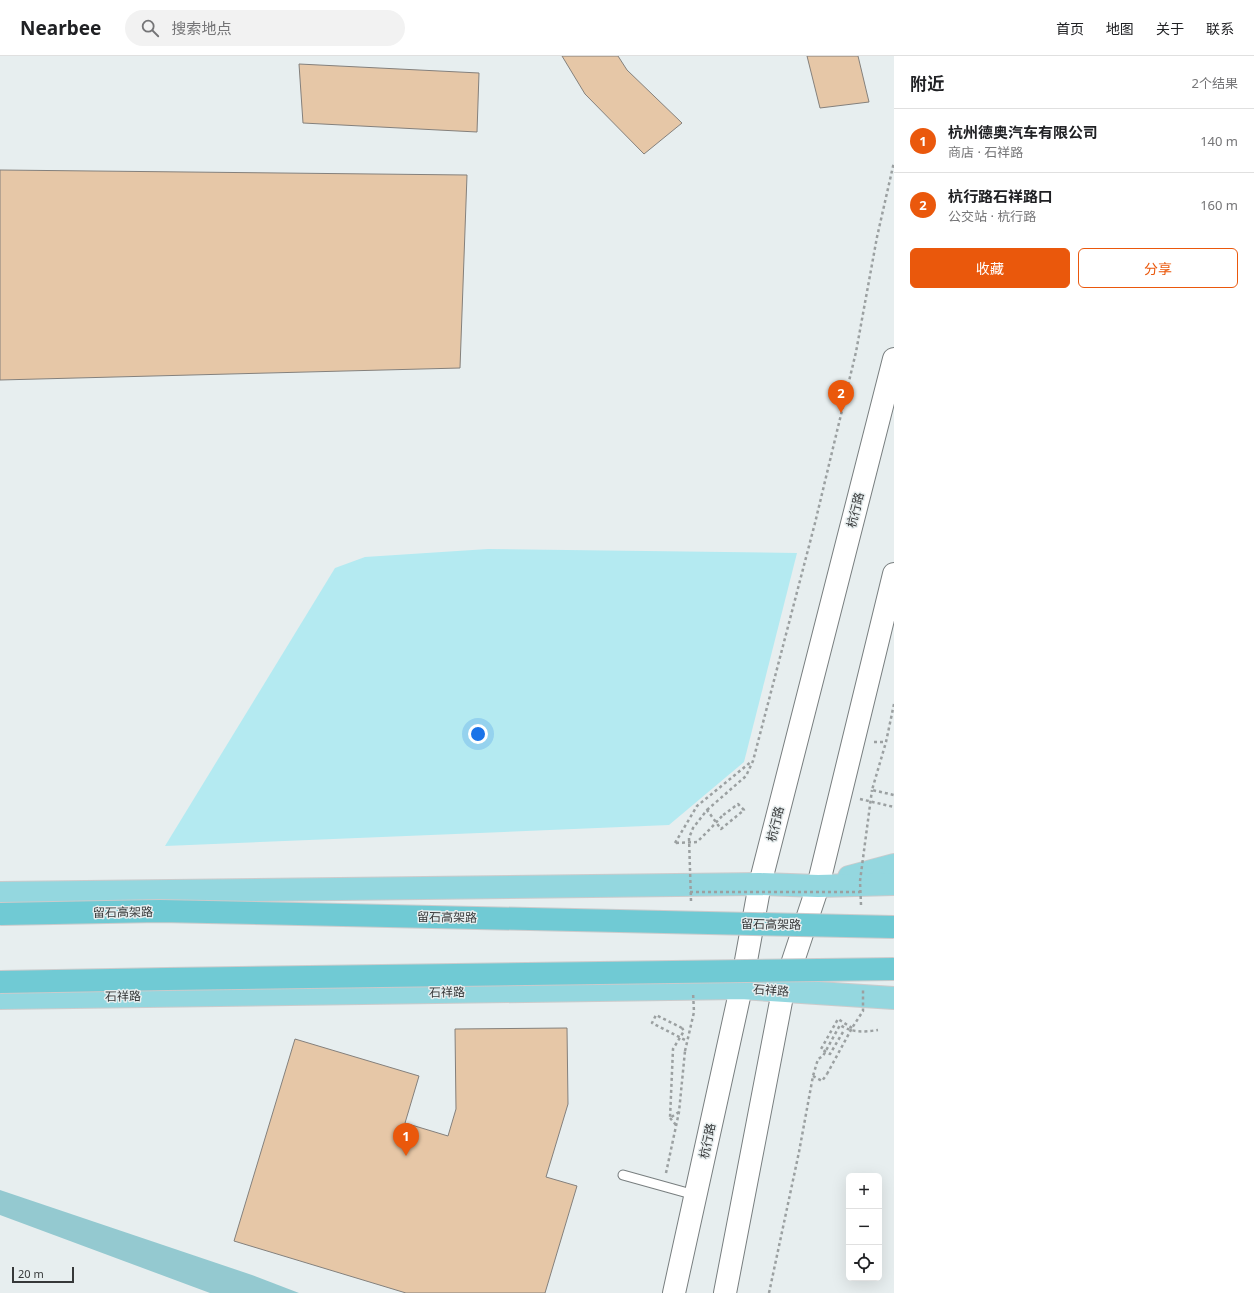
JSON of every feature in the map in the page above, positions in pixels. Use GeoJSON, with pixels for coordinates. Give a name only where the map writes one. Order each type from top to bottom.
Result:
{"type":"FeatureCollection","features":[{"type":"Feature","properties":{"kind":"highway","name":"留石高架路"},"geometry":{"type":"LineString","coordinates":[[0,914],[168,911],[894,927]]}},
{"type":"Feature","properties":{"kind":"highway"},"geometry":{"type":"LineString","coordinates":[[0,982],[894,969]]}},
{"type":"Feature","properties":{"kind":"main road","name":"杭行路"},"geometry":{"type":"LineString","coordinates":[[674,1293],[741,988],[760,884],[894,359]]}},
{"type":"Feature","properties":{"kind":"main road"},"geometry":{"type":"LineString","coordinates":[[725,1293],[783,991],[818,886],[894,574]]}},
{"type":"Feature","properties":{"kind":"main road"},"geometry":{"type":"LineString","coordinates":[[818,886],[894,864]]}},
{"type":"Feature","properties":{"kind":"main road"},"geometry":{"type":"LineString","coordinates":[[0,893],[760,884],[818,886],[894,884]]}},
{"type":"Feature","properties":{"kind":"main road","name":"石祥路"},"geometry":{"type":"LineString","coordinates":[[0,998],[741,988],[894,998]]}},
{"type":"Feature","properties":{"kind":"lane"},"geometry":{"type":"LineString","coordinates":[[623,1175],[695,1195]]}},
{"type":"Feature","properties":{"kind":"path"},"geometry":{"type":"LineString","coordinates":[[753,761],[698,806],[675,842],[697,842],[711,828],[722,816],[738,804],[744,810],[721,829],[707,810],[746,776],[753,761],[815,523],[854,360],[877,238],[894,162]]}},
{"type":"Feature","properties":{"kind":"path"},"geometry":{"type":"LineString","coordinates":[[894,704],[886,742],[872,790],[894,795]]}},
{"type":"Feature","properties":{"kind":"path"},"geometry":{"type":"LineString","coordinates":[[873,749],[874,742],[886,742]]}},
{"type":"Feature","properties":{"kind":"path"},"geometry":{"type":"LineString","coordinates":[[862,792],[860,799],[894,807]]}},
{"type":"Feature","properties":{"kind":"path"},"geometry":{"type":"LineString","coordinates":[[690,892],[860,892]]}},
{"type":"Feature","properties":{"kind":"path"},"geometry":{"type":"LineString","coordinates":[[676,1125],[670,1118],[673,1049],[684,1031],[682,1028],[656,1015],[652,1023],[687,1041]]}},
{"type":"Feature","properties":{"kind":"path"},"geometry":{"type":"LineString","coordinates":[[813,1076],[822,1081],[852,1028],[838,1020],[821,1049],[830,1054],[845,1028]]}},
{"type":"Feature","properties":{"kind":"path"},"geometry":{"type":"LineString","coordinates":[[768,1293],[799,1152],[813,1076],[818,1059],[823,1056],[840,1024],[845,1028],[859,1032],[878,1030]]}},
{"type":"Feature","properties":{"kind":"path"},"geometry":{"type":"LineString","coordinates":[[660,1186],[666,1171],[679,1112],[685,1051]]}},
{"type":"Feature","properties":{"kind":"path"},"geometry":{"type":"LineString","coordinates":[[670,1118],[679,1112]]}},
{"type":"Feature","properties":{"kind":"shaded area"},"geometry":{"type":"Polygon","coordinates":[[[488,549],[797,553],[744,762],[669,825],[165,846],[335,568],[365,557],[488,549]]]}},
{"type":"Feature","properties":{"kind":"shaded area"},"geometry":{"type":"Polygon","coordinates":[[[0,1190],[252,1275],[299,1293],[210,1293],[0,1215],[0,1190]]]}},
{"type":"Feature","properties":{"kind":"building"},"geometry":{"type":"Polygon","coordinates":[[[562,56],[618,56],[627,70],[682,123],[644,154],[585,94],[562,56]]]}},
{"type":"Feature","properties":{"kind":"building"},"geometry":{"type":"Polygon","coordinates":[[[807,56],[858,56],[869,102],[820,108],[807,56]]]}},
{"type":"Feature","properties":{"kind":"building"},"geometry":{"type":"Polygon","coordinates":[[[299,64],[479,73],[477,132],[303,123],[299,64]]]}},
{"type":"Feature","properties":{"kind":"building"},"geometry":{"type":"Polygon","coordinates":[[[0,170],[467,175],[460,368],[0,380],[0,170]]]}},
{"type":"Feature","properties":{"kind":"building"},"geometry":{"type":"Polygon","coordinates":[[[567,1028],[568,1104],[546,1177],[577,1186],[545,1293],[406,1293],[234,1241],[295,1039],[419,1076],[405,1123],[448,1136],[456,1109],[455,1029],[567,1028]]]}},
{"type":"Feature","properties":{"kind":"place","name":"杭行路石祥路口"},"geometry":{"type":"Point","coordinates":[841,413]}},
{"type":"Feature","properties":{"kind":"place","name":"杭州德奥汽车有限公司"},"geometry":{"type":"Point","coordinates":[406,1156]}}]}
